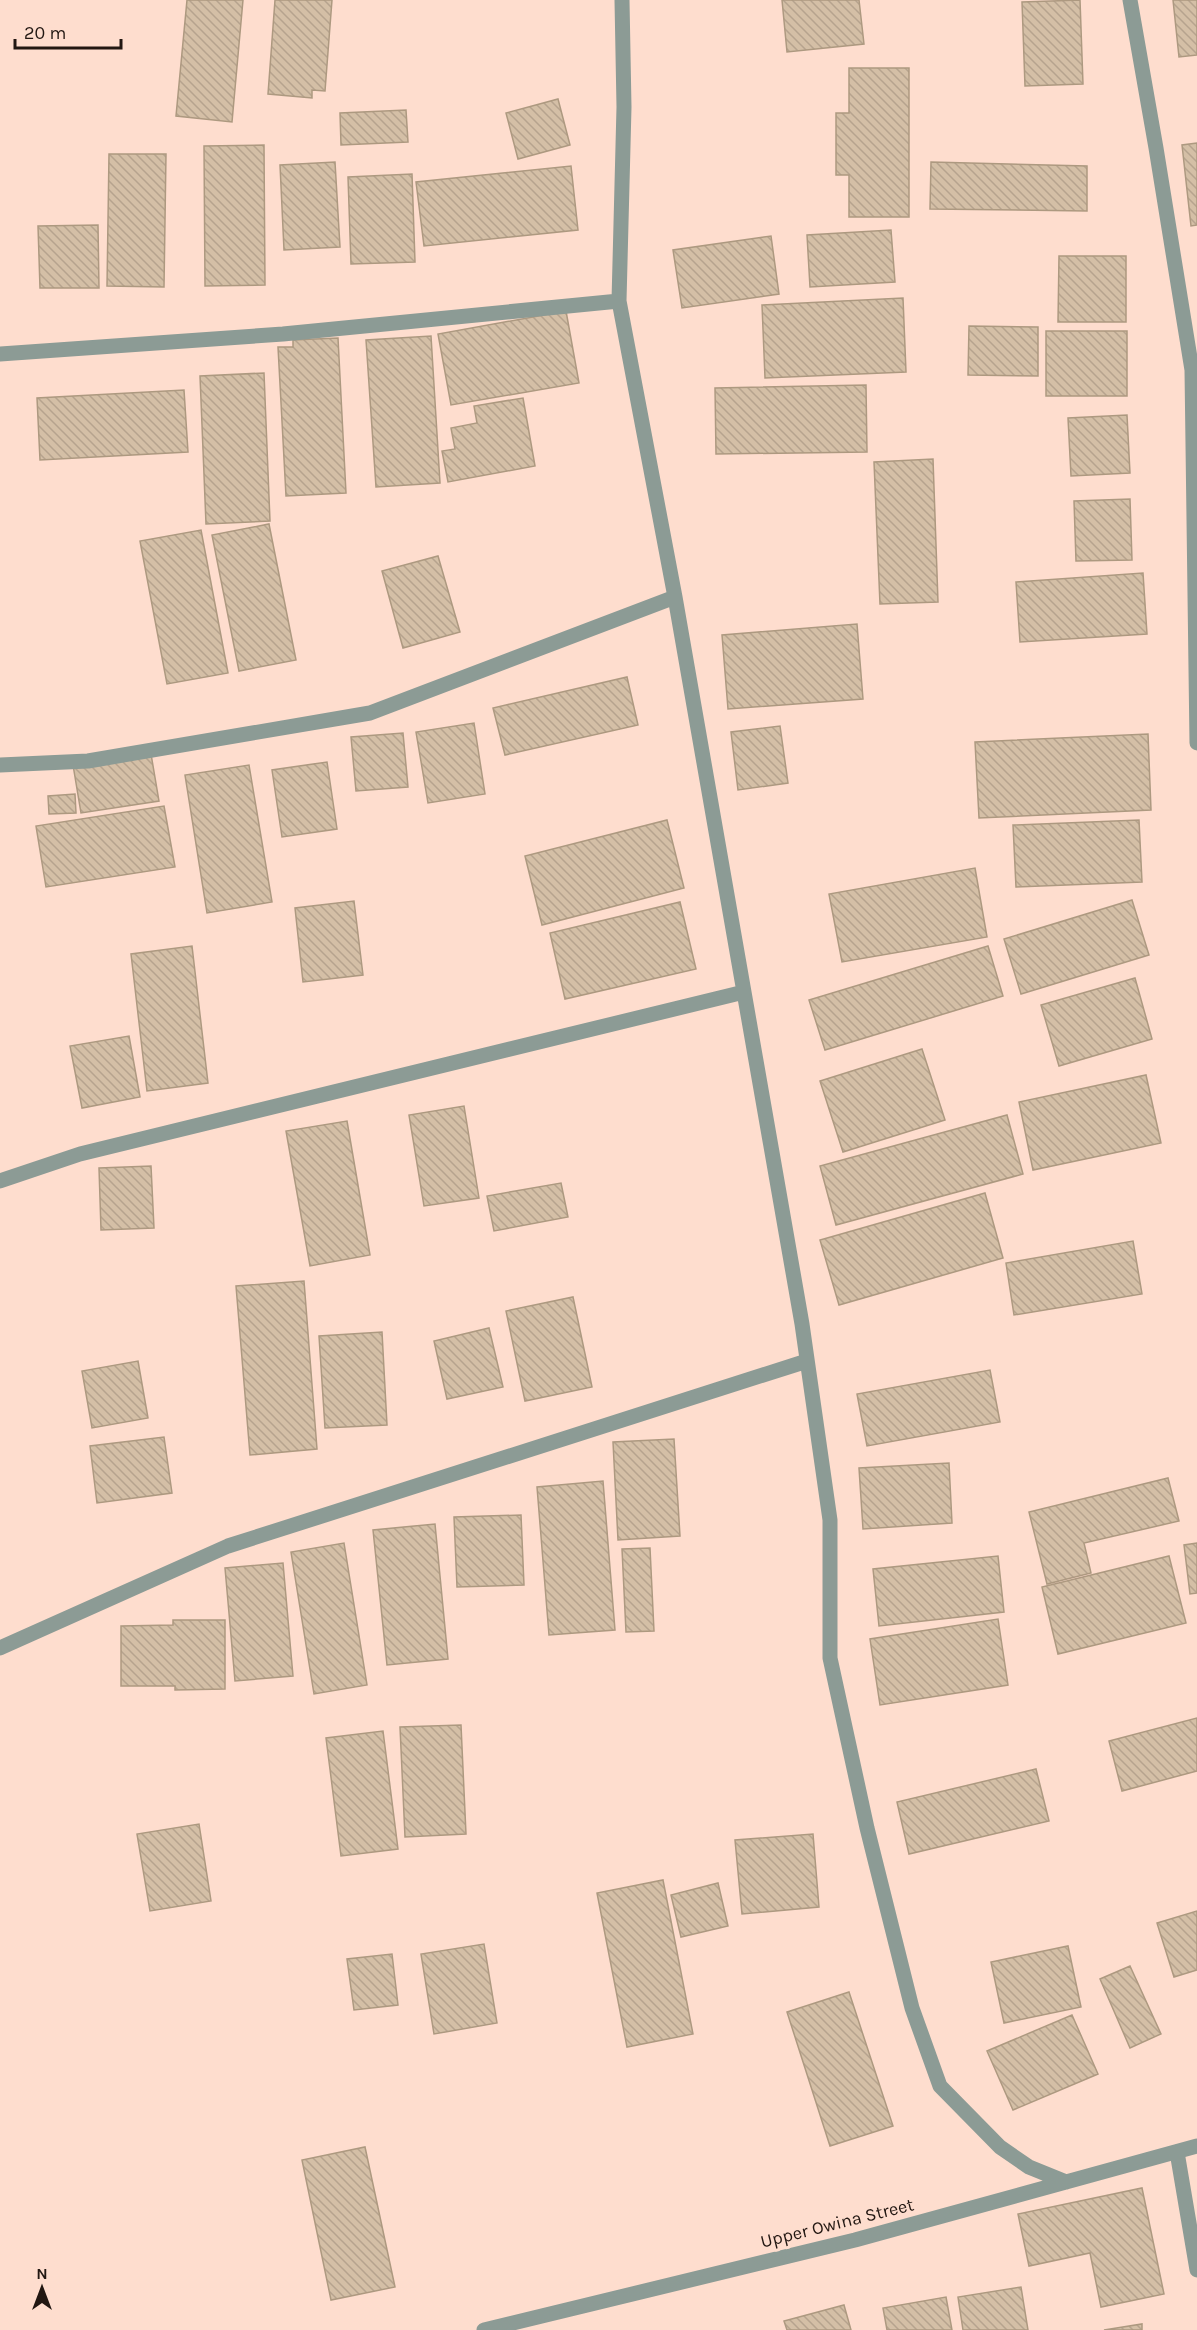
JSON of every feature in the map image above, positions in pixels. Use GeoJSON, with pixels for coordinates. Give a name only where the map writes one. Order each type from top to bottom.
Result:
{"type":"FeatureCollection","features":[{"type":"Feature","properties":{"kind":"street"},"geometry":{"type":"LineString","coordinates":[[622,0],[624,107],[619,301],[675,597],[807,1361],[831,1520],[831,1658],[867,1828],[912,2007],[940,2086],[1000,2147],[1029,2167],[1066,2182]]}},
{"type":"Feature","properties":{"kind":"street"},"geometry":{"type":"LineString","coordinates":[[1130,0],[1192,370],[1197,743]]}},
{"type":"Feature","properties":{"kind":"street"},"geometry":{"type":"LineString","coordinates":[[0,354],[283,334],[619,301]]}},
{"type":"Feature","properties":{"kind":"street"},"geometry":{"type":"LineString","coordinates":[[0,765],[88,761],[370,713],[675,597]]}},
{"type":"Feature","properties":{"kind":"street"},"geometry":{"type":"LineString","coordinates":[[0,1181],[81,1154],[744,992]]}},
{"type":"Feature","properties":{"kind":"street"},"geometry":{"type":"LineString","coordinates":[[0,1648],[228,1546],[807,1361]]}},
{"type":"Feature","properties":{"kind":"street","name":"Upper Owina Street"},"geometry":{"type":"LineString","coordinates":[[484,2330],[855,2240],[1197,2146]]}},
{"type":"Feature","properties":{"kind":"street"},"geometry":{"type":"LineString","coordinates":[[1177,2152],[1197,2270]]}},
{"type":"Feature","properties":{"kind":"building"},"geometry":{"type":"Polygon","coordinates":[[[187,0],[243,0],[232,122],[176,116],[187,0]]]}},
{"type":"Feature","properties":{"kind":"building"},"geometry":{"type":"Polygon","coordinates":[[[275,0],[332,0],[325,91],[312,90],[312,98],[268,94],[275,0]]]}},
{"type":"Feature","properties":{"kind":"building"},"geometry":{"type":"Polygon","coordinates":[[[782,0],[859,0],[864,44],[787,52],[782,0]]]}},
{"type":"Feature","properties":{"kind":"building"},"geometry":{"type":"Polygon","coordinates":[[[1080,0],[1083,84],[1025,86],[1022,2],[1080,0]]]}},
{"type":"Feature","properties":{"kind":"building"},"geometry":{"type":"Polygon","coordinates":[[[1173,0],[1197,0],[1197,55],[1179,57],[1173,0]]]}},
{"type":"Feature","properties":{"kind":"building"},"geometry":{"type":"Polygon","coordinates":[[[849,68],[909,68],[909,217],[849,217],[849,175],[836,175],[836,113],[849,113],[849,68]]]}},
{"type":"Feature","properties":{"kind":"building"},"geometry":{"type":"Polygon","coordinates":[[[558,99],[570,145],[518,159],[506,113],[558,99]]]}},
{"type":"Feature","properties":{"kind":"building"},"geometry":{"type":"Polygon","coordinates":[[[406,110],[408,142],[341,145],[340,113],[406,110]]]}},
{"type":"Feature","properties":{"kind":"building"},"geometry":{"type":"Polygon","coordinates":[[[1197,143],[1197,225],[1191,226],[1182,145],[1197,143]]]}},
{"type":"Feature","properties":{"kind":"building"},"geometry":{"type":"Polygon","coordinates":[[[264,145],[265,285],[205,286],[204,146],[264,145]]]}},
{"type":"Feature","properties":{"kind":"building"},"geometry":{"type":"Polygon","coordinates":[[[109,154],[166,154],[164,287],[107,286],[109,154]]]}},
{"type":"Feature","properties":{"kind":"building"},"geometry":{"type":"Polygon","coordinates":[[[335,162],[340,247],[284,250],[280,165],[335,162]]]}},
{"type":"Feature","properties":{"kind":"building"},"geometry":{"type":"Polygon","coordinates":[[[931,162],[1087,166],[1087,211],[930,209],[931,162]]]}},
{"type":"Feature","properties":{"kind":"building"},"geometry":{"type":"Polygon","coordinates":[[[571,166],[578,230],[424,246],[416,182],[571,166]]]}},
{"type":"Feature","properties":{"kind":"building"},"geometry":{"type":"Polygon","coordinates":[[[412,174],[415,262],[351,264],[348,177],[412,174]]]}},
{"type":"Feature","properties":{"kind":"building"},"geometry":{"type":"Polygon","coordinates":[[[98,225],[99,288],[40,288],[38,226],[98,225]]]}},
{"type":"Feature","properties":{"kind":"building"},"geometry":{"type":"Polygon","coordinates":[[[891,230],[895,282],[810,287],[807,235],[891,230]]]}},
{"type":"Feature","properties":{"kind":"building"},"geometry":{"type":"Polygon","coordinates":[[[771,236],[779,294],[682,308],[673,250],[771,236]]]}},
{"type":"Feature","properties":{"kind":"building"},"geometry":{"type":"Polygon","coordinates":[[[1059,256],[1126,256],[1126,322],[1058,322],[1059,256]]]}},
{"type":"Feature","properties":{"kind":"building"},"geometry":{"type":"Polygon","coordinates":[[[903,298],[906,372],[765,378],[762,305],[903,298]]]}},
{"type":"Feature","properties":{"kind":"building"},"geometry":{"type":"Polygon","coordinates":[[[566,311],[579,383],[451,405],[438,334],[566,311]]]}},
{"type":"Feature","properties":{"kind":"building"},"geometry":{"type":"Polygon","coordinates":[[[969,326],[1038,327],[1038,376],[968,375],[969,326]]]}},
{"type":"Feature","properties":{"kind":"building"},"geometry":{"type":"Polygon","coordinates":[[[1046,331],[1127,331],[1127,396],[1046,396],[1046,331]]]}},
{"type":"Feature","properties":{"kind":"building"},"geometry":{"type":"Polygon","coordinates":[[[431,336],[440,483],[376,487],[366,340],[431,336]]]}},
{"type":"Feature","properties":{"kind":"building"},"geometry":{"type":"Polygon","coordinates":[[[338,338],[346,493],[286,496],[278,347],[293,347],[293,340],[338,338]]]}},
{"type":"Feature","properties":{"kind":"building"},"geometry":{"type":"Polygon","coordinates":[[[264,373],[270,521],[206,524],[200,376],[264,373]]]}},
{"type":"Feature","properties":{"kind":"building"},"geometry":{"type":"Polygon","coordinates":[[[866,385],[867,452],[716,454],[715,388],[866,385]]]}},
{"type":"Feature","properties":{"kind":"building"},"geometry":{"type":"Polygon","coordinates":[[[184,390],[188,452],[40,460],[37,398],[184,390]]]}},
{"type":"Feature","properties":{"kind":"building"},"geometry":{"type":"Polygon","coordinates":[[[523,398],[535,466],[448,482],[442,451],[455,449],[451,428],[477,423],[474,406],[523,398]]]}},
{"type":"Feature","properties":{"kind":"building"},"geometry":{"type":"Polygon","coordinates":[[[1127,415],[1130,473],[1071,476],[1068,418],[1127,415]]]}},
{"type":"Feature","properties":{"kind":"building"},"geometry":{"type":"Polygon","coordinates":[[[933,459],[938,602],[880,604],[874,462],[933,459]]]}},
{"type":"Feature","properties":{"kind":"building"},"geometry":{"type":"Polygon","coordinates":[[[1130,499],[1132,560],[1076,561],[1074,501],[1130,499]]]}},
{"type":"Feature","properties":{"kind":"building"},"geometry":{"type":"Polygon","coordinates":[[[269,524],[296,660],[239,671],[212,535],[269,524]]]}},
{"type":"Feature","properties":{"kind":"building"},"geometry":{"type":"Polygon","coordinates":[[[201,530],[228,673],[167,684],[140,541],[201,530]]]}},
{"type":"Feature","properties":{"kind":"building"},"geometry":{"type":"Polygon","coordinates":[[[438,556],[460,632],[403,648],[382,571],[438,556]]]}},
{"type":"Feature","properties":{"kind":"building"},"geometry":{"type":"Polygon","coordinates":[[[1143,573],[1147,634],[1020,642],[1016,582],[1143,573]]]}},
{"type":"Feature","properties":{"kind":"building"},"geometry":{"type":"Polygon","coordinates":[[[857,624],[863,699],[728,709],[722,635],[857,624]]]}},
{"type":"Feature","properties":{"kind":"building"},"geometry":{"type":"Polygon","coordinates":[[[627,677],[638,725],[505,755],[493,708],[627,677]]]}},
{"type":"Feature","properties":{"kind":"building"},"geometry":{"type":"Polygon","coordinates":[[[474,723],[485,794],[428,803],[416,732],[474,723]]]}},
{"type":"Feature","properties":{"kind":"building"},"geometry":{"type":"Polygon","coordinates":[[[780,726],[788,783],[738,790],[731,732],[780,726]]]}},
{"type":"Feature","properties":{"kind":"building"},"geometry":{"type":"Polygon","coordinates":[[[403,733],[408,787],[356,791],[351,737],[403,733]]]}},
{"type":"Feature","properties":{"kind":"building"},"geometry":{"type":"Polygon","coordinates":[[[1148,734],[1151,810],[979,818],[975,742],[1148,734]]]}},
{"type":"Feature","properties":{"kind":"building"},"geometry":{"type":"Polygon","coordinates":[[[151,754],[159,801],[81,813],[73,765],[151,754]]]}},
{"type":"Feature","properties":{"kind":"building"},"geometry":{"type":"Polygon","coordinates":[[[327,762],[337,829],[282,837],[272,770],[327,762]]]}},
{"type":"Feature","properties":{"kind":"building"},"geometry":{"type":"Polygon","coordinates":[[[249,765],[272,902],[207,913],[185,775],[249,765]]]}},
{"type":"Feature","properties":{"kind":"building"},"geometry":{"type":"Polygon","coordinates":[[[75,794],[76,813],[49,814],[48,796],[75,794]]]}},
{"type":"Feature","properties":{"kind":"building"},"geometry":{"type":"Polygon","coordinates":[[[164,806],[175,867],[46,887],[36,826],[164,806]]]}},
{"type":"Feature","properties":{"kind":"building"},"geometry":{"type":"Polygon","coordinates":[[[667,820],[684,888],[542,925],[525,856],[667,820]]]}},
{"type":"Feature","properties":{"kind":"building"},"geometry":{"type":"Polygon","coordinates":[[[1139,820],[1142,882],[1016,887],[1013,825],[1139,820]]]}},
{"type":"Feature","properties":{"kind":"building"},"geometry":{"type":"Polygon","coordinates":[[[975,868],[987,937],[842,962],[829,894],[975,868]]]}},
{"type":"Feature","properties":{"kind":"building"},"geometry":{"type":"Polygon","coordinates":[[[1132,900],[1149,955],[1021,994],[1004,939],[1132,900]]]}},
{"type":"Feature","properties":{"kind":"building"},"geometry":{"type":"Polygon","coordinates":[[[354,901],[363,975],[303,982],[295,908],[354,901]]]}},
{"type":"Feature","properties":{"kind":"building"},"geometry":{"type":"Polygon","coordinates":[[[680,902],[696,969],[565,999],[550,933],[680,902]]]}},
{"type":"Feature","properties":{"kind":"building"},"geometry":{"type":"Polygon","coordinates":[[[192,946],[208,1083],[147,1091],[131,954],[192,946]]]}},
{"type":"Feature","properties":{"kind":"building"},"geometry":{"type":"Polygon","coordinates":[[[988,946],[1003,996],[825,1050],[809,1000],[988,946]]]}},
{"type":"Feature","properties":{"kind":"building"},"geometry":{"type":"Polygon","coordinates":[[[1135,978],[1152,1039],[1059,1066],[1041,1005],[1135,978]]]}},
{"type":"Feature","properties":{"kind":"building"},"geometry":{"type":"Polygon","coordinates":[[[129,1036],[140,1097],[82,1108],[70,1046],[129,1036]]]}},
{"type":"Feature","properties":{"kind":"building"},"geometry":{"type":"Polygon","coordinates":[[[922,1049],[945,1120],[843,1152],[820,1081],[922,1049]]]}},
{"type":"Feature","properties":{"kind":"building"},"geometry":{"type":"Polygon","coordinates":[[[1146,1075],[1161,1143],[1033,1170],[1019,1102],[1146,1075]]]}},
{"type":"Feature","properties":{"kind":"building"},"geometry":{"type":"Polygon","coordinates":[[[464,1106],[479,1198],[424,1206],[409,1115],[464,1106]]]}},
{"type":"Feature","properties":{"kind":"building"},"geometry":{"type":"Polygon","coordinates":[[[1007,1115],[1023,1174],[836,1225],[820,1166],[1007,1115]]]}},
{"type":"Feature","properties":{"kind":"building"},"geometry":{"type":"Polygon","coordinates":[[[347,1121],[370,1255],[310,1266],[286,1131],[347,1121]]]}},
{"type":"Feature","properties":{"kind":"building"},"geometry":{"type":"Polygon","coordinates":[[[151,1166],[154,1228],[101,1230],[99,1168],[151,1166]]]}},
{"type":"Feature","properties":{"kind":"building"},"geometry":{"type":"Polygon","coordinates":[[[561,1183],[568,1217],[494,1231],[487,1196],[561,1183]]]}},
{"type":"Feature","properties":{"kind":"building"},"geometry":{"type":"Polygon","coordinates":[[[985,1193],[1003,1258],[839,1305],[820,1240],[985,1193]]]}},
{"type":"Feature","properties":{"kind":"building"},"geometry":{"type":"Polygon","coordinates":[[[1133,1241],[1142,1294],[1014,1315],[1006,1263],[1133,1241]]]}},
{"type":"Feature","properties":{"kind":"building"},"geometry":{"type":"Polygon","coordinates":[[[304,1281],[317,1449],[250,1455],[236,1286],[304,1281]]]}},
{"type":"Feature","properties":{"kind":"building"},"geometry":{"type":"Polygon","coordinates":[[[573,1297],[592,1387],[525,1401],[506,1311],[573,1297]]]}},
{"type":"Feature","properties":{"kind":"building"},"geometry":{"type":"Polygon","coordinates":[[[489,1328],[503,1387],[447,1399],[434,1341],[489,1328]]]}},
{"type":"Feature","properties":{"kind":"building"},"geometry":{"type":"Polygon","coordinates":[[[382,1332],[387,1425],[325,1428],[319,1336],[382,1332]]]}},
{"type":"Feature","properties":{"kind":"building"},"geometry":{"type":"Polygon","coordinates":[[[138,1361],[148,1418],[92,1428],[82,1371],[138,1361]]]}},
{"type":"Feature","properties":{"kind":"building"},"geometry":{"type":"Polygon","coordinates":[[[990,1370],[1000,1422],[867,1446],[857,1394],[990,1370]]]}},
{"type":"Feature","properties":{"kind":"building"},"geometry":{"type":"Polygon","coordinates":[[[164,1437],[172,1493],[97,1503],[90,1446],[164,1437]]]}},
{"type":"Feature","properties":{"kind":"building"},"geometry":{"type":"Polygon","coordinates":[[[674,1439],[680,1536],[618,1540],[613,1442],[674,1439]]]}},
{"type":"Feature","properties":{"kind":"building"},"geometry":{"type":"Polygon","coordinates":[[[949,1463],[952,1523],[863,1529],[859,1468],[949,1463]]]}},
{"type":"Feature","properties":{"kind":"building"},"geometry":{"type":"Polygon","coordinates":[[[1168,1478],[1179,1521],[1084,1543],[1091,1573],[1047,1584],[1029,1512],[1168,1478]]]}},
{"type":"Feature","properties":{"kind":"building"},"geometry":{"type":"Polygon","coordinates":[[[603,1481],[615,1630],[549,1635],[537,1487],[603,1481]]]}},
{"type":"Feature","properties":{"kind":"building"},"geometry":{"type":"Polygon","coordinates":[[[521,1515],[524,1585],[457,1587],[454,1517],[521,1515]]]}},
{"type":"Feature","properties":{"kind":"building"},"geometry":{"type":"Polygon","coordinates":[[[435,1524],[448,1659],[387,1665],[373,1530],[435,1524]]]}},
{"type":"Feature","properties":{"kind":"building"},"geometry":{"type":"Polygon","coordinates":[[[344,1543],[367,1685],[314,1694],[291,1552],[344,1543]]]}},
{"type":"Feature","properties":{"kind":"building"},"geometry":{"type":"Polygon","coordinates":[[[1197,1543],[1197,1593],[1190,1594],[1184,1545],[1197,1543]]]}},
{"type":"Feature","properties":{"kind":"building"},"geometry":{"type":"Polygon","coordinates":[[[650,1548],[654,1631],[626,1632],[622,1549],[650,1548]]]}},
{"type":"Feature","properties":{"kind":"building"},"geometry":{"type":"Polygon","coordinates":[[[998,1556],[1004,1612],[879,1626],[873,1569],[998,1556]]]}},
{"type":"Feature","properties":{"kind":"building"},"geometry":{"type":"Polygon","coordinates":[[[1169,1556],[1186,1623],[1058,1654],[1042,1587],[1169,1556]]]}},
{"type":"Feature","properties":{"kind":"building"},"geometry":{"type":"Polygon","coordinates":[[[283,1563],[293,1676],[235,1681],[225,1568],[283,1563]]]}},
{"type":"Feature","properties":{"kind":"building"},"geometry":{"type":"Polygon","coordinates":[[[998,1619],[1008,1685],[880,1705],[870,1639],[998,1619]]]}},
{"type":"Feature","properties":{"kind":"building"},"geometry":{"type":"Polygon","coordinates":[[[173,1620],[225,1620],[225,1689],[175,1690],[175,1686],[121,1686],[121,1626],[173,1625],[173,1620]]]}},
{"type":"Feature","properties":{"kind":"building"},"geometry":{"type":"Polygon","coordinates":[[[1197,1718],[1197,1771],[1122,1791],[1109,1741],[1197,1718]]]}},
{"type":"Feature","properties":{"kind":"building"},"geometry":{"type":"Polygon","coordinates":[[[461,1725],[466,1834],[405,1837],[400,1727],[461,1725]]]}},
{"type":"Feature","properties":{"kind":"building"},"geometry":{"type":"Polygon","coordinates":[[[383,1731],[398,1849],[341,1856],[326,1738],[383,1731]]]}},
{"type":"Feature","properties":{"kind":"building"},"geometry":{"type":"Polygon","coordinates":[[[1036,1769],[1049,1821],[909,1854],[897,1802],[1036,1769]]]}},
{"type":"Feature","properties":{"kind":"building"},"geometry":{"type":"Polygon","coordinates":[[[199,1824],[211,1901],[150,1911],[137,1834],[199,1824]]]}},
{"type":"Feature","properties":{"kind":"building"},"geometry":{"type":"Polygon","coordinates":[[[813,1834],[819,1907],[742,1914],[735,1840],[813,1834]]]}},
{"type":"Feature","properties":{"kind":"building"},"geometry":{"type":"Polygon","coordinates":[[[663,1880],[693,2034],[627,2047],[597,1893],[663,1880]]]}},
{"type":"Feature","properties":{"kind":"building"},"geometry":{"type":"Polygon","coordinates":[[[718,1883],[728,1926],[681,1937],[671,1895],[718,1883]]]}},
{"type":"Feature","properties":{"kind":"building"},"geometry":{"type":"Polygon","coordinates":[[[1197,1911],[1197,1970],[1174,1977],[1157,1923],[1197,1911]]]}},
{"type":"Feature","properties":{"kind":"building"},"geometry":{"type":"Polygon","coordinates":[[[484,1944],[497,2023],[434,2034],[421,1954],[484,1944]]]}},
{"type":"Feature","properties":{"kind":"building"},"geometry":{"type":"Polygon","coordinates":[[[1068,1946],[1081,2007],[1004,2023],[991,1962],[1068,1946]]]}},
{"type":"Feature","properties":{"kind":"building"},"geometry":{"type":"Polygon","coordinates":[[[392,1954],[398,2005],[354,2010],[347,1959],[392,1954]]]}},
{"type":"Feature","properties":{"kind":"building"},"geometry":{"type":"Polygon","coordinates":[[[1130,1966],[1161,2034],[1130,2048],[1100,1979],[1130,1966]]]}},
{"type":"Feature","properties":{"kind":"building"},"geometry":{"type":"Polygon","coordinates":[[[849,1992],[893,2126],[830,2146],[787,2012],[849,1992]]]}},
{"type":"Feature","properties":{"kind":"building"},"geometry":{"type":"Polygon","coordinates":[[[1072,2015],[1098,2074],[1013,2110],[987,2051],[1072,2015]]]}},
{"type":"Feature","properties":{"kind":"building"},"geometry":{"type":"Polygon","coordinates":[[[365,2147],[395,2287],[331,2300],[302,2160],[365,2147]]]}},
{"type":"Feature","properties":{"kind":"building"},"geometry":{"type":"Polygon","coordinates":[[[1142,2188],[1164,2294],[1101,2307],[1090,2253],[1029,2266],[1018,2214],[1142,2188]]]}},
{"type":"Feature","properties":{"kind":"building"},"geometry":{"type":"Polygon","coordinates":[[[1021,2287],[1028,2330],[963,2330],[958,2297],[1021,2287]]]}},
{"type":"Feature","properties":{"kind":"building"},"geometry":{"type":"Polygon","coordinates":[[[946,2297],[952,2330],[887,2330],[883,2308],[946,2297]]]}},
{"type":"Feature","properties":{"kind":"building"},"geometry":{"type":"Polygon","coordinates":[[[844,2305],[851,2330],[787,2330],[784,2321],[844,2305]]]}},
{"type":"Feature","properties":{"kind":"building"},"geometry":{"type":"Polygon","coordinates":[[[1142,2324],[1142,2330],[1104,2330],[1142,2324]]]}}]}
